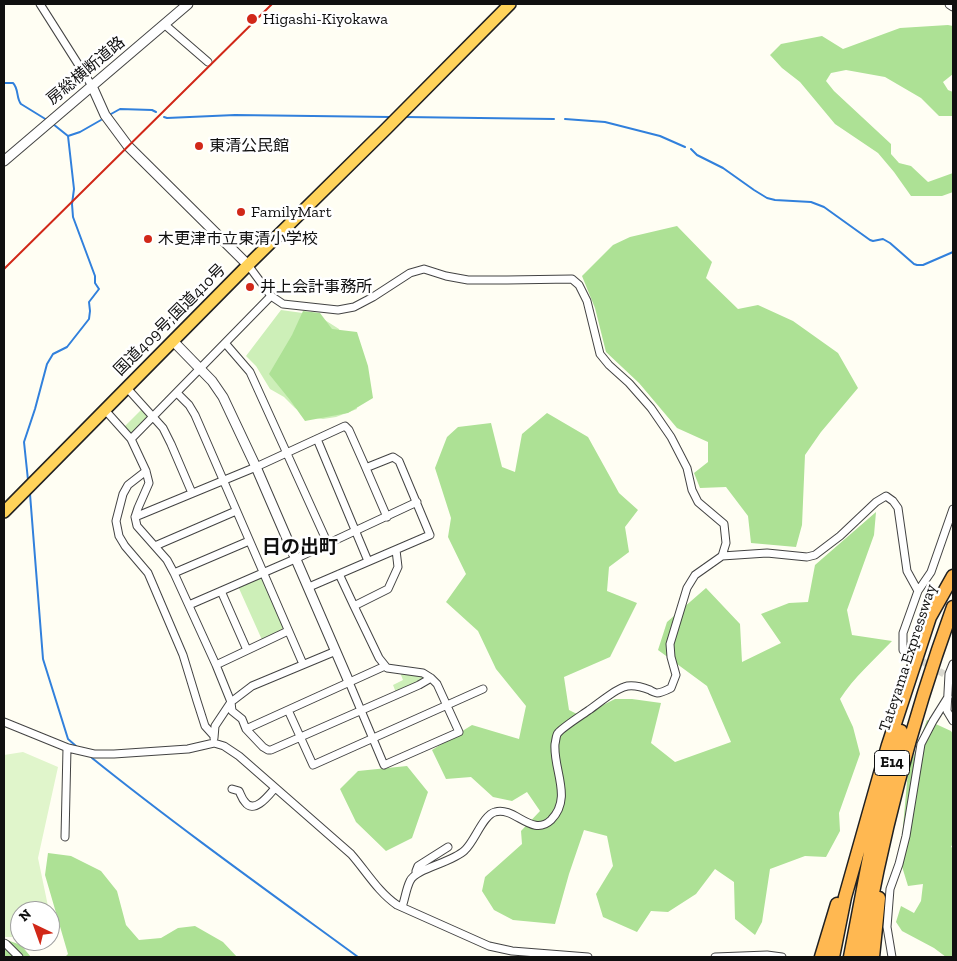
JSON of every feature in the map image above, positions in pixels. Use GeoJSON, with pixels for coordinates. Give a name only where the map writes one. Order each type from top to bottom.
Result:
{"type":"FeatureCollection","features":[{"type":"Feature","properties":{"kind":"highway","name":"国道409号;国道410号"},"geometry":{"type":"LineString","coordinates":[[4,512],[510,4]]}},
{"type":"Feature","properties":{"kind":"highway"},"geometry":{"type":"LineString","coordinates":[[833,957],[845,897],[888,745],[930,618],[953,575]]}},
{"type":"Feature","properties":{"kind":"highway","name":"Tateyama Expressway"},"geometry":{"type":"LineString","coordinates":[[850,957],[869,856],[893,760],[920,667],[953,575]]}},
{"type":"Feature","properties":{"kind":"highway","name":"Tateyama Expressway"},"geometry":{"type":"LineString","coordinates":[[861,957],[884,839],[903,762],[931,670],[953,607]]}},
{"type":"Feature","properties":{"kind":"highway"},"geometry":{"type":"LineString","coordinates":[[821,957],[840,894],[869,815]]}},
{"type":"Feature","properties":{"kind":"highway"},"geometry":{"type":"LineString","coordinates":[[873,957],[884,839]]}},
{"type":"Feature","properties":{"kind":"street"},"geometry":{"type":"LineString","coordinates":[[40,4],[92,86],[105,114],[128,146],[248,265],[271,296],[283,304],[338,310],[354,307],[410,272],[424,269],[468,280],[572,279],[579,285],[587,301],[600,354],[651,408],[671,437],[687,468],[692,490],[698,502],[724,524],[726,542],[722,556]]}},
{"type":"Feature","properties":{"kind":"street","name":"房総横断道路"},"geometry":{"type":"LineString","coordinates":[[4,161],[188,4]]}},
{"type":"Feature","properties":{"kind":"street"},"geometry":{"type":"LineString","coordinates":[[164,24],[208,62]]}},
{"type":"Feature","properties":{"kind":"street"},"geometry":{"type":"LineString","coordinates":[[131,439],[271,296]]}},
{"type":"Feature","properties":{"kind":"street"},"geometry":{"type":"LineString","coordinates":[[173,341],[212,382],[223,397],[256,466],[384,765],[459,732],[436,684],[431,678],[423,673],[387,668],[385,666],[379,658],[339,574]]}},
{"type":"Feature","properties":{"kind":"street"},"geometry":{"type":"LineString","coordinates":[[225,343],[250,372],[328,544]]}},
{"type":"Feature","properties":{"kind":"street"},"geometry":{"type":"LineString","coordinates":[[127,388],[163,428],[192,493]]}},
{"type":"Feature","properties":{"kind":"street"},"geometry":{"type":"LineString","coordinates":[[177,393],[189,405],[194,415],[303,664]]}},
{"type":"Feature","properties":{"kind":"street"},"geometry":{"type":"LineString","coordinates":[[105,410],[131,439],[146,471],[149,483],[135,517],[138,526],[167,560],[174,572],[216,665],[231,702],[232,711],[242,719],[246,729],[263,748],[268,750],[300,737],[431,678]]}},
{"type":"Feature","properties":{"kind":"street"},"geometry":{"type":"LineString","coordinates":[[135,517],[287,453],[345,426],[349,430],[386,516]]}},
{"type":"Feature","properties":{"kind":"street"},"geometry":{"type":"LineString","coordinates":[[317,439],[368,561]]}},
{"type":"Feature","properties":{"kind":"street"},"geometry":{"type":"LineString","coordinates":[[308,587],[430,535],[399,461],[393,457],[368,467],[365,466]]}},
{"type":"Feature","properties":{"kind":"street"},"geometry":{"type":"LineString","coordinates":[[146,471],[128,485],[123,494],[116,521],[119,536],[125,546],[148,572],[184,655],[205,726],[214,740],[231,749],[350,854],[390,900],[397,905],[496,948],[588,957]]}},
{"type":"Feature","properties":{"kind":"street"},"geometry":{"type":"LineString","coordinates":[[402,907],[410,880],[416,874],[458,856],[466,850],[490,814],[507,812],[529,824],[538,826],[550,820],[559,809],[562,798],[562,785],[555,754],[558,733],[623,687],[642,687],[656,693],[671,688],[676,675],[670,644],[687,588],[695,575],[722,556],[767,553],[807,557],[815,555],[840,536],[876,502],[886,496],[898,508],[907,571],[918,591]]}},
{"type":"Feature","properties":{"kind":"street"},"geometry":{"type":"LineString","coordinates":[[189,604],[295,559],[417,502]]}},
{"type":"Feature","properties":{"kind":"street"},"geometry":{"type":"LineString","coordinates":[[904,650],[903,633],[918,591],[931,572],[953,509]]}},
{"type":"Feature","properties":{"kind":"street"},"geometry":{"type":"LineString","coordinates":[[155,546],[236,510]]}},
{"type":"Feature","properties":{"kind":"street"},"geometry":{"type":"LineString","coordinates":[[174,572],[249,541]]}},
{"type":"Feature","properties":{"kind":"street"},"geometry":{"type":"LineString","coordinates":[[354,606],[388,589],[398,566],[396,550]]}},
{"type":"Feature","properties":{"kind":"street"},"geometry":{"type":"LineString","coordinates":[[221,591],[247,650]]}},
{"type":"Feature","properties":{"kind":"street"},"geometry":{"type":"LineString","coordinates":[[216,665],[288,630]]}},
{"type":"Feature","properties":{"kind":"street"},"geometry":{"type":"LineString","coordinates":[[214,740],[215,726],[231,702],[252,686],[336,650]]}},
{"type":"Feature","properties":{"kind":"street"},"geometry":{"type":"LineString","coordinates":[[953,664],[946,674],[948,711],[953,721]]}},
{"type":"Feature","properties":{"kind":"street"},"geometry":{"type":"LineString","coordinates":[[246,729],[385,666]]}},
{"type":"Feature","properties":{"kind":"street"},"geometry":{"type":"LineString","coordinates":[[288,710],[313,766],[482,689]]}},
{"type":"Feature","properties":{"kind":"street"},"geometry":{"type":"LineString","coordinates":[[892,957],[887,926],[890,889],[906,836],[921,744],[948,697]]}},
{"type":"Feature","properties":{"kind":"street"},"geometry":{"type":"LineString","coordinates":[[4,722],[67,748],[94,754],[188,749],[214,740]]}},
{"type":"Feature","properties":{"kind":"street"},"geometry":{"type":"LineString","coordinates":[[65,837],[67,748]]}},
{"type":"Feature","properties":{"kind":"street"},"geometry":{"type":"LineString","coordinates":[[232,789],[239,791],[244,801],[252,806],[264,801],[275,788]]}},
{"type":"Feature","properties":{"kind":"street"},"geometry":{"type":"LineString","coordinates":[[416,874],[418,866],[448,847]]}},
{"type":"Feature","properties":{"kind":"street"},"geometry":{"type":"LineString","coordinates":[[4,943],[18,957]]}},
{"type":"Feature","properties":{"kind":"street"},"geometry":{"type":"LineString","coordinates":[[715,957],[767,955],[782,957]]}},
{"type":"Feature","properties":{"kind":"green space"},"geometry":{"type":"Polygon","coordinates":[[[953,26],[953,74],[943,82],[948,90],[953,92],[953,116],[939,116],[921,98],[885,77],[846,70],[831,73],[826,81],[834,91],[891,144],[891,154],[899,163],[911,166],[928,182],[953,173],[953,192],[942,196],[911,196],[878,153],[835,124],[800,82],[782,68],[770,55],[781,44],[822,36],[843,49],[900,28],[953,26]]]}},
{"type":"Feature","properties":{"kind":"green space"},"geometry":{"type":"Polygon","coordinates":[[[677,226],[712,262],[706,278],[738,309],[758,305],[793,321],[838,353],[858,388],[821,432],[805,455],[802,525],[796,547],[751,543],[748,516],[726,487],[700,488],[694,473],[708,462],[708,442],[677,428],[639,383],[606,352],[595,308],[582,276],[613,245],[630,237],[677,226]]]}},
{"type":"Feature","properties":{"kind":"green space"},"geometry":{"type":"Polygon","coordinates":[[[281,310],[317,315],[339,329],[357,409],[336,417],[323,419],[307,417],[284,397],[270,389],[256,366],[246,356],[281,310]]]}},
{"type":"Feature","properties":{"kind":"green space"},"geometry":{"type":"Polygon","coordinates":[[[303,311],[320,313],[332,329],[357,332],[368,366],[373,398],[348,413],[305,421],[269,374],[292,335],[303,311]]]}},
{"type":"Feature","properties":{"kind":"green space"},"geometry":{"type":"Polygon","coordinates":[[[144,407],[153,417],[131,439],[122,429],[144,407]]]}},
{"type":"Feature","properties":{"kind":"green space"},"geometry":{"type":"Polygon","coordinates":[[[547,413],[588,437],[619,493],[638,510],[625,527],[629,552],[609,567],[607,591],[637,603],[610,657],[564,677],[569,710],[581,716],[615,699],[661,703],[651,743],[675,762],[731,742],[707,686],[658,650],[667,622],[706,588],[740,624],[742,662],[781,643],[761,614],[789,603],[808,602],[815,565],[876,512],[874,535],[847,610],[852,635],[892,641],[858,676],[840,699],[853,727],[860,754],[839,813],[840,831],[826,857],[805,856],[770,869],[762,922],[755,935],[735,919],[734,882],[715,869],[696,894],[668,912],[651,911],[637,932],[603,917],[596,894],[613,866],[607,836],[584,830],[555,924],[513,920],[494,910],[482,891],[485,877],[522,844],[521,831],[540,811],[527,792],[512,801],[493,797],[471,777],[446,779],[432,750],[472,725],[519,739],[526,706],[496,669],[478,631],[446,602],[466,574],[448,537],[451,518],[435,468],[447,437],[458,427],[491,423],[502,467],[515,472],[522,434],[547,413]]]}},
{"type":"Feature","properties":{"kind":"green space"},"geometry":{"type":"Polygon","coordinates":[[[263,573],[288,631],[263,642],[237,584],[263,573]]]}},
{"type":"Feature","properties":{"kind":"green space"},"geometry":{"type":"Polygon","coordinates":[[[399,670],[431,678],[397,695],[393,685],[403,680],[399,670]]]}},
{"type":"Feature","properties":{"kind":"green space"},"geometry":{"type":"Polygon","coordinates":[[[927,720],[951,731],[953,734],[953,843],[951,847],[953,848],[953,957],[946,957],[934,948],[902,931],[896,922],[901,906],[914,913],[921,901],[923,884],[908,886],[900,860],[908,771],[927,720]]]}},
{"type":"Feature","properties":{"kind":"green space"},"geometry":{"type":"Polygon","coordinates":[[[23,752],[58,767],[38,858],[47,901],[10,901],[10,937],[4,937],[4,755],[23,752]]]}},
{"type":"Feature","properties":{"kind":"green space"},"geometry":{"type":"Polygon","coordinates":[[[407,766],[428,792],[412,838],[386,851],[356,822],[340,789],[358,771],[407,766]]]}},
{"type":"Feature","properties":{"kind":"green space"},"geometry":{"type":"Polygon","coordinates":[[[48,853],[71,856],[101,871],[117,891],[126,925],[139,940],[161,938],[178,928],[195,926],[223,942],[237,957],[65,957],[68,954],[60,927],[60,901],[53,901],[45,875],[48,853]]]}},
{"type":"Feature","properties":{"kind":"green space"},"geometry":{"type":"Polygon","coordinates":[[[4,939],[10,941],[10,951],[26,951],[31,957],[4,957],[4,939]]]}},
{"type":"Feature","properties":{"kind":"waterway"},"geometry":{"type":"LineString","coordinates":[[4,83],[13,83],[21,104],[47,120]]}},
{"type":"Feature","properties":{"kind":"waterway"},"geometry":{"type":"LineString","coordinates":[[111,114],[120,109],[152,110],[156,112]]}},
{"type":"Feature","properties":{"kind":"waterway"},"geometry":{"type":"LineString","coordinates":[[164,117],[235,115],[390,117]]}},
{"type":"Feature","properties":{"kind":"waterway"},"geometry":{"type":"LineString","coordinates":[[405,117],[554,119]]}},
{"type":"Feature","properties":{"kind":"waterway"},"geometry":{"type":"LineString","coordinates":[[565,119],[605,122],[660,136],[685,147]]}},
{"type":"Feature","properties":{"kind":"waterway"},"geometry":{"type":"LineString","coordinates":[[68,136],[80,132],[101,120]]}},
{"type":"Feature","properties":{"kind":"waterway"},"geometry":{"type":"LineString","coordinates":[[28,480],[24,442],[47,364],[53,354],[67,347],[89,319],[89,302],[99,289],[95,283],[95,276],[73,217],[74,189],[68,136],[53,124]]}},
{"type":"Feature","properties":{"kind":"waterway"},"geometry":{"type":"LineString","coordinates":[[691,149],[697,155],[723,168],[767,198],[811,202],[824,207],[870,240],[883,239],[890,243],[914,264],[923,265],[953,252]]}},
{"type":"Feature","properties":{"kind":"waterway"},"geometry":{"type":"LineString","coordinates":[[30,494],[43,659],[68,739],[76,746]]}},
{"type":"Feature","properties":{"kind":"waterway"},"geometry":{"type":"LineString","coordinates":[[92,758],[190,834],[358,957]]}},
{"type":"Feature","properties":{"kind":"tunnel"},"geometry":{"type":"LineString","coordinates":[[903,650],[944,674]]}},
{"type":"Feature","properties":{"kind":"railway"},"geometry":{"type":"LineString","coordinates":[[4,269],[272,4]]}},
{"type":"Feature","properties":{"kind":"place","name":"Higashi-Kiyokawa"},"geometry":{"type":"Point","coordinates":[252,19]}},
{"type":"Feature","properties":{"kind":"place","name":"東清公民館"},"geometry":{"type":"Point","coordinates":[199,146]}},
{"type":"Feature","properties":{"kind":"place","name":"FamilyMart"},"geometry":{"type":"Point","coordinates":[241,212]}},
{"type":"Feature","properties":{"kind":"place","name":"木更津市立東清小学校"},"geometry":{"type":"Point","coordinates":[148,239]}},
{"type":"Feature","properties":{"kind":"place","name":"井上会計事務所"},"geometry":{"type":"Point","coordinates":[250,287]}},
{"type":"Feature","properties":{"kind":"district","name":"日の出町"},"geometry":{"type":"Point","coordinates":[300,548]}}]}
